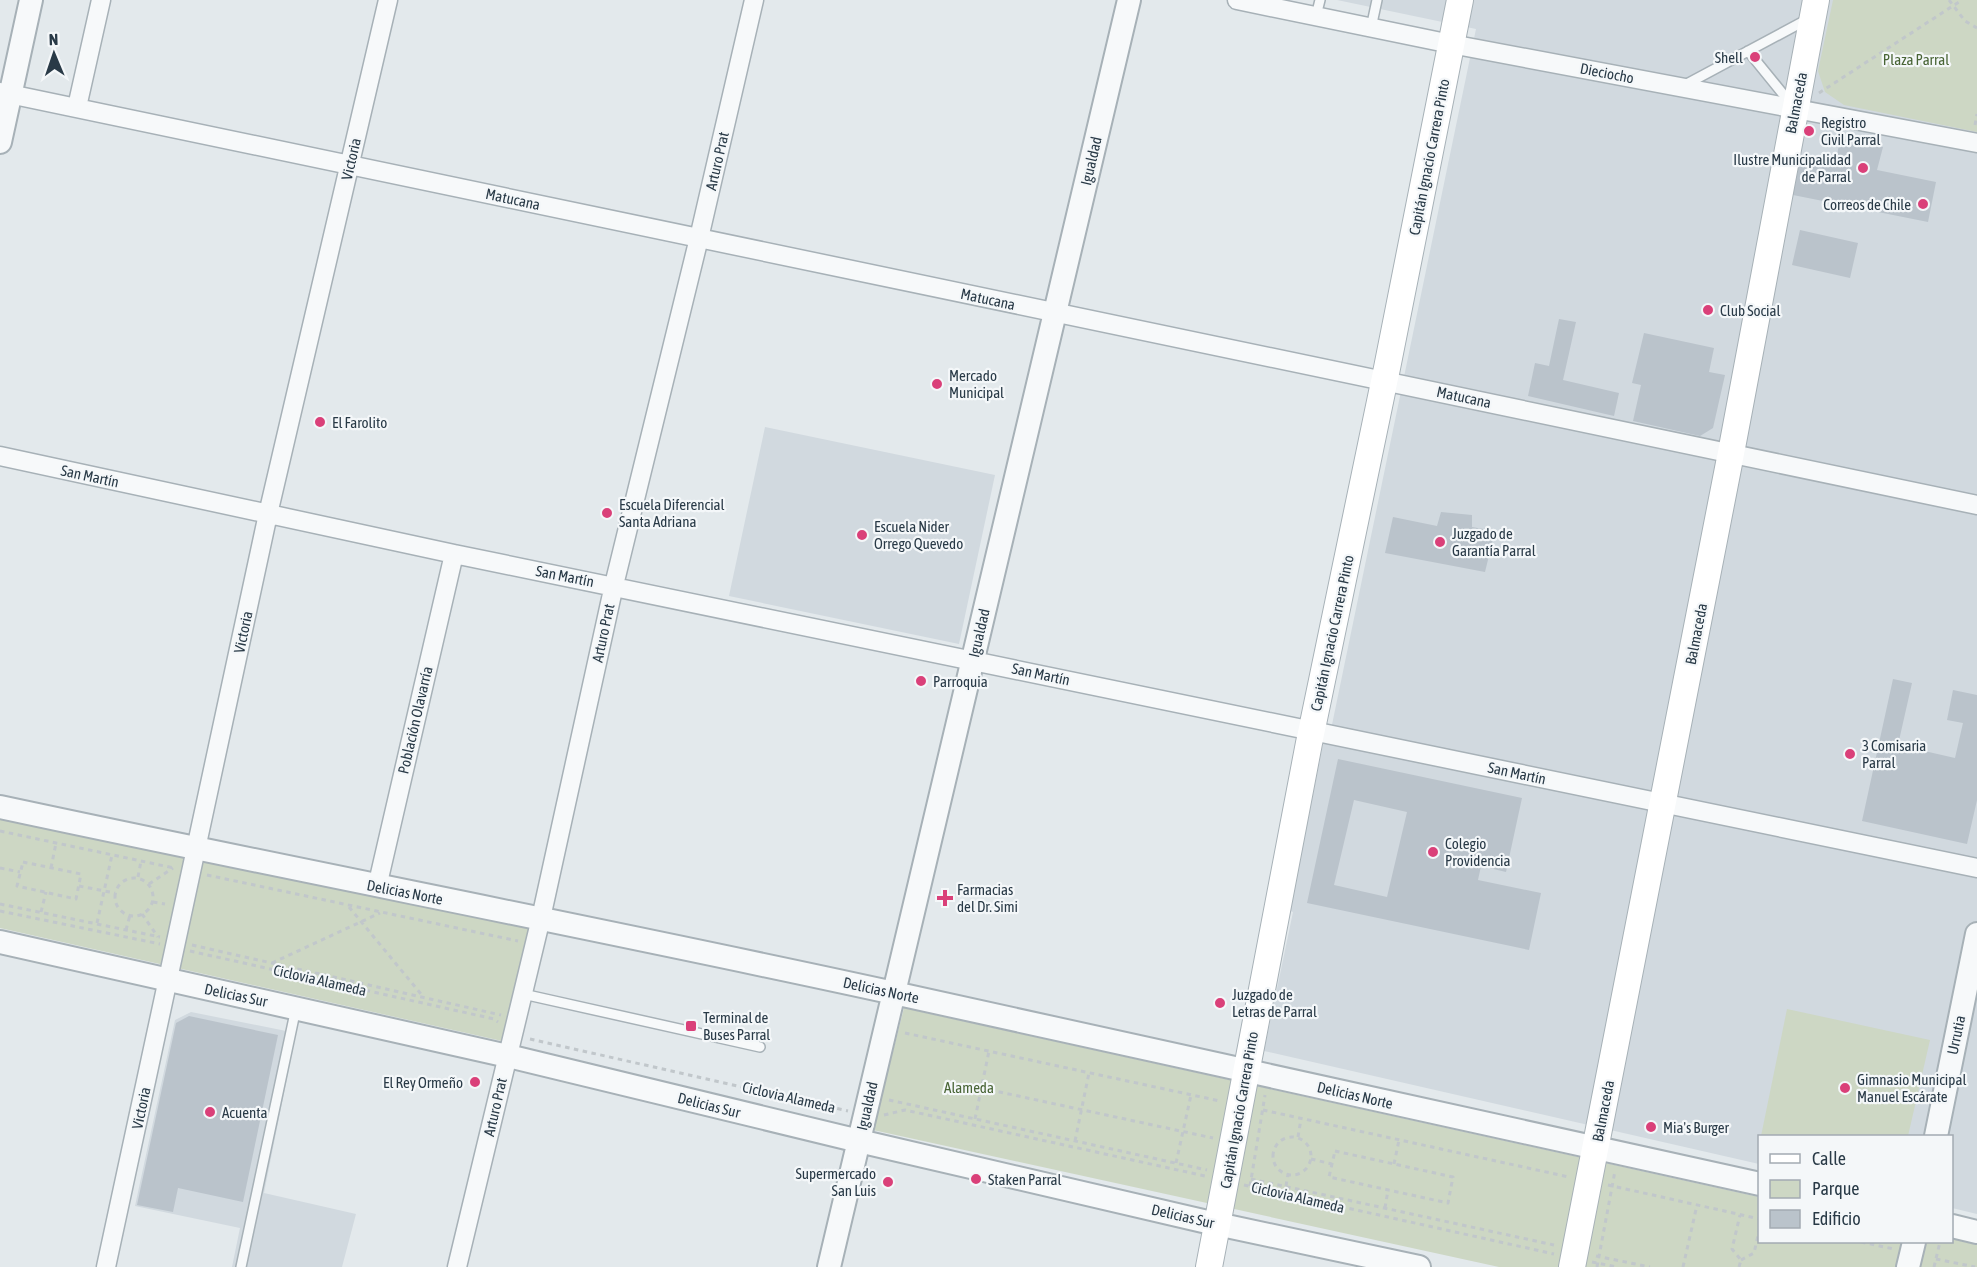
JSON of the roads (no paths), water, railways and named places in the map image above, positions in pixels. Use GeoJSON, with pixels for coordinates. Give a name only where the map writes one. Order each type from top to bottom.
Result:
{"type":"FeatureCollection","features":[{"type":"Feature","properties":{"kind":"main road","name":"Capitán Ignacio Carrera Pinto"},"geometry":{"type":"LineString","coordinates":[[1209,1267],[1218,1224],[1219,1176],[1245,1070],[1311,730],[1385,381],[1460,0]]}},
{"type":"Feature","properties":{"kind":"main road","name":"Balmaceda"},"geometry":{"type":"LineString","coordinates":[[1578,1260],[1600,1184],[1663,802],[1814,8]]}},
{"type":"Feature","properties":{"kind":"street"},"geometry":{"type":"LineString","coordinates":[[0,142],[5,93],[31,0]]}},
{"type":"Feature","properties":{"kind":"street"},"geometry":{"type":"LineString","coordinates":[[77,107],[101,0]]}},
{"type":"Feature","properties":{"kind":"street","name":"Victoria"},"geometry":{"type":"LineString","coordinates":[[106,1267],[176,944],[182,870],[195,850],[268,514],[388,0]]}},
{"type":"Feature","properties":{"kind":"street","name":"Arturo Prat"},"geometry":{"type":"LineString","coordinates":[[457,1267],[508,1039],[523,994],[614,585],[699,238],[754,0]]}},
{"type":"Feature","properties":{"kind":"street","name":"Igualdad"},"geometry":{"type":"LineString","coordinates":[[829,1267],[904,995],[973,660],[1129,0]]}},
{"type":"Feature","properties":{"kind":"street","name":"Dieciocho"},"geometry":{"type":"LineString","coordinates":[[1237,0],[1318,8],[1371,28],[1977,143]]}},
{"type":"Feature","properties":{"kind":"street","name":"Matucana"},"geometry":{"type":"LineString","coordinates":[[5,93],[1977,505]]}},
{"type":"Feature","properties":{"kind":"street","name":"San Martín"},"geometry":{"type":"LineString","coordinates":[[0,456],[454,554],[614,585],[1977,868]]}},
{"type":"Feature","properties":{"kind":"street","name":"Población Olavarría"},"geometry":{"type":"LineString","coordinates":[[377,887],[454,554]]}},
{"type":"Feature","properties":{"kind":"street","name":"Delicias Norte"},"geometry":{"type":"LineString","coordinates":[[0,807],[195,850],[540,918],[904,995],[1606,1152],[1758,1184]]}},
{"type":"Feature","properties":{"kind":"street","name":"Urrutia"},"geometry":{"type":"LineString","coordinates":[[1936,1135],[1977,934]]}},
{"type":"Feature","properties":{"kind":"street","name":"Delicias Sur"},"geometry":{"type":"LineString","coordinates":[[0,942],[296,1008],[508,1039],[868,1123],[1218,1224],[1419,1267]]}},
{"type":"Feature","properties":{"kind":"street"},"geometry":{"type":"LineString","coordinates":[[1953,1226],[1977,1232]]}},
{"type":"Feature","properties":{"kind":"street"},"geometry":{"type":"LineString","coordinates":[[1904,1245],[1908,1267]]}},
{"type":"Feature","properties":{"kind":"lane"},"geometry":{"type":"LineString","coordinates":[[1371,28],[1377,0]]}},
{"type":"Feature","properties":{"kind":"lane"},"geometry":{"type":"LineString","coordinates":[[1681,87],[1748,51],[1814,8]]}},
{"type":"Feature","properties":{"kind":"lane"},"geometry":{"type":"LineString","coordinates":[[1748,51],[1795,108]]}},
{"type":"Feature","properties":{"kind":"lane"},"geometry":{"type":"LineString","coordinates":[[523,994],[760,1047]]}},
{"type":"Feature","properties":{"kind":"lane"},"geometry":{"type":"LineString","coordinates":[[241,1267],[296,1008]]}},
{"type":"Feature","properties":{"kind":"place","name":"Shell"},"geometry":{"type":"Point","coordinates":[1755,57]}},
{"type":"Feature","properties":{"kind":"place","name":"Registro Civil Parral"},"geometry":{"type":"Point","coordinates":[1809,131]}},
{"type":"Feature","properties":{"kind":"place","name":"Ilustre Municipalidad de Parral"},"geometry":{"type":"Point","coordinates":[1863,168]}},
{"type":"Feature","properties":{"kind":"place","name":"Correos de Chile"},"geometry":{"type":"Point","coordinates":[1923,204]}},
{"type":"Feature","properties":{"kind":"place","name":"Club Social"},"geometry":{"type":"Point","coordinates":[1708,310]}},
{"type":"Feature","properties":{"kind":"place","name":"Mercado Municipal"},"geometry":{"type":"Point","coordinates":[937,384]}},
{"type":"Feature","properties":{"kind":"place","name":"El Farolito"},"geometry":{"type":"Point","coordinates":[320,422]}},
{"type":"Feature","properties":{"kind":"place","name":"Escuela Diferencial Santa Adriana"},"geometry":{"type":"Point","coordinates":[607,513]}},
{"type":"Feature","properties":{"kind":"place","name":"Escuela Nider Orrego Quevedo"},"geometry":{"type":"Point","coordinates":[862,535]}},
{"type":"Feature","properties":{"kind":"place","name":"Juzgado de Garantía Parral"},"geometry":{"type":"Point","coordinates":[1440,542]}},
{"type":"Feature","properties":{"kind":"place","name":"Parroquia"},"geometry":{"type":"Point","coordinates":[921,681]}},
{"type":"Feature","properties":{"kind":"place","name":"3 Comisaria Parral"},"geometry":{"type":"Point","coordinates":[1850,754]}},
{"type":"Feature","properties":{"kind":"place","name":"Colegio Providencia"},"geometry":{"type":"Point","coordinates":[1433,852]}},
{"type":"Feature","properties":{"kind":"place","name":"Farmacias del Dr. Simi"},"geometry":{"type":"Point","coordinates":[945,898]}},
{"type":"Feature","properties":{"kind":"place","name":"Juzgado de Letras de Parral"},"geometry":{"type":"Point","coordinates":[1220,1003]}},
{"type":"Feature","properties":{"kind":"place","name":"Terminal de Buses Parral"},"geometry":{"type":"Point","coordinates":[691,1026]}},
{"type":"Feature","properties":{"kind":"place","name":"El Rey Ormeño"},"geometry":{"type":"Point","coordinates":[475,1082]}},
{"type":"Feature","properties":{"kind":"place","name":"Gimnasio Municipal Manuel Escárate"},"geometry":{"type":"Point","coordinates":[1845,1088]}},
{"type":"Feature","properties":{"kind":"place","name":"Acuenta"},"geometry":{"type":"Point","coordinates":[210,1112]}},
{"type":"Feature","properties":{"kind":"place","name":"Mia's Burger"},"geometry":{"type":"Point","coordinates":[1651,1127]}},
{"type":"Feature","properties":{"kind":"place","name":"Staken Parral"},"geometry":{"type":"Point","coordinates":[976,1179]}},
{"type":"Feature","properties":{"kind":"place","name":"Supermercado San Luis"},"geometry":{"type":"Point","coordinates":[888,1182]}},
{"type":"Feature","properties":{"kind":"park label","name":"Plaza Parral"},"geometry":{"type":"Point","coordinates":[1916,59]}},
{"type":"Feature","properties":{"kind":"park label","name":"Alameda"},"geometry":{"type":"Point","coordinates":[969,1087]}}]}
